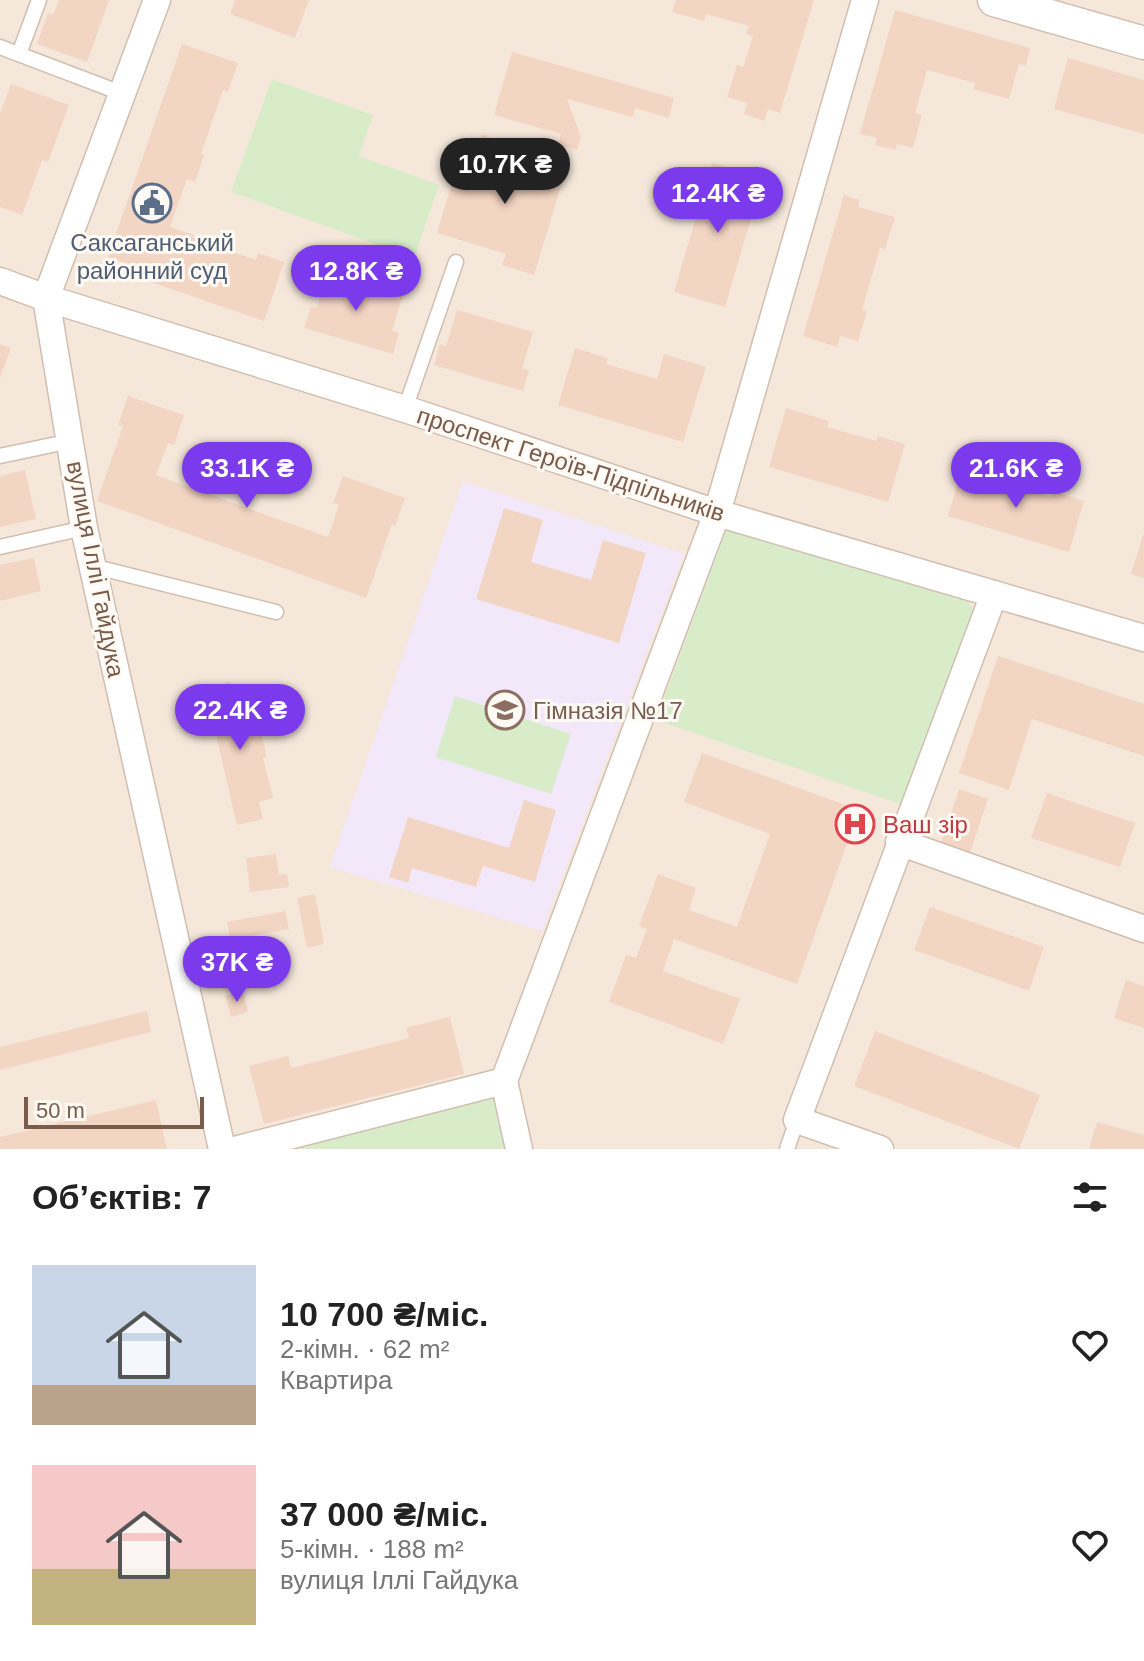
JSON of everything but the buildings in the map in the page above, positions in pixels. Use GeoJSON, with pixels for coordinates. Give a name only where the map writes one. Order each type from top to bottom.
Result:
{"type":"FeatureCollection","features":[{"type":"Feature","properties":{"kind":"street"},"geometry":{"type":"LineString","coordinates":[[46,298],[157,0]]}},
{"type":"Feature","properties":{"kind":"street"},"geometry":{"type":"LineString","coordinates":[[519,1149],[504,1081],[717,513],[865,0]]}},
{"type":"Feature","properties":{"kind":"street"},"geometry":{"type":"LineString","coordinates":[[994,0],[1144,43]]}},
{"type":"Feature","properties":{"kind":"street","name":"проспект Героїв-Підпільників"},"geometry":{"type":"LineString","coordinates":[[0,281],[405,409],[717,513],[1144,638]]}},
{"type":"Feature","properties":{"kind":"street","name":"вулиця Іллі Гайдука"},"geometry":{"type":"LineString","coordinates":[[46,298],[84,528],[222,1149]]}},
{"type":"Feature","properties":{"kind":"street"},"geometry":{"type":"LineString","coordinates":[[880,1149],[797,1120],[994,594]]}},
{"type":"Feature","properties":{"kind":"street"},"geometry":{"type":"LineString","coordinates":[[899,842],[1144,929]]}},
{"type":"Feature","properties":{"kind":"street"},"geometry":{"type":"LineString","coordinates":[[238,1149],[504,1081]]}},
{"type":"Feature","properties":{"kind":"lane"},"geometry":{"type":"LineString","coordinates":[[19,54],[39,0]]}},
{"type":"Feature","properties":{"kind":"lane"},"geometry":{"type":"LineString","coordinates":[[0,47],[121,93]]}},
{"type":"Feature","properties":{"kind":"lane"},"geometry":{"type":"LineString","coordinates":[[405,409],[456,262]]}},
{"type":"Feature","properties":{"kind":"lane"},"geometry":{"type":"LineString","coordinates":[[0,456],[71,441]]}},
{"type":"Feature","properties":{"kind":"lane"},"geometry":{"type":"LineString","coordinates":[[0,547],[84,528]]}},
{"type":"Feature","properties":{"kind":"lane"},"geometry":{"type":"LineString","coordinates":[[92,566],[276,612]]}},
{"type":"Feature","properties":{"kind":"lane"},"geometry":{"type":"LineString","coordinates":[[787,1149],[797,1120]]}},
{"type":"Feature","properties":{"kind":"shaded area"},"geometry":{"type":"Polygon","coordinates":[[[0,0],[1144,0],[1144,1149],[0,1149],[0,0]]]}},
{"type":"Feature","properties":{"kind":"shaded area","name":"Гімназія №17"},"geometry":{"type":"Polygon","coordinates":[[[463,481],[684,554],[542,931],[330,867],[463,481]]]}},
{"type":"Feature","properties":{"kind":"green space"},"geometry":{"type":"Polygon","coordinates":[[[272,79],[373,115],[359,156],[439,185],[414,258],[231,192],[272,79]]]}},
{"type":"Feature","properties":{"kind":"green space"},"geometry":{"type":"Polygon","coordinates":[[[726,530],[963,594],[972,608],[973,624],[903,805],[656,720],[726,530]]]}},
{"type":"Feature","properties":{"kind":"green space"},"geometry":{"type":"Polygon","coordinates":[[[455,696],[571,734],[551,794],[436,757],[455,696]]]}},
{"type":"Feature","properties":{"kind":"green space"},"geometry":{"type":"Polygon","coordinates":[[[498,1096],[511,1149],[285,1149],[498,1096]]]}},
{"type":"Feature","properties":{"kind":"place","name":"Саксаганський районний суд"},"geometry":{"type":"Point","coordinates":[152,203]}},
{"type":"Feature","properties":{"kind":"place","name":"Гімназія №17"},"geometry":{"type":"Point","coordinates":[505,710]}},
{"type":"Feature","properties":{"kind":"place","name":"Ваш зір"},"geometry":{"type":"Point","coordinates":[855,824]}}]}
